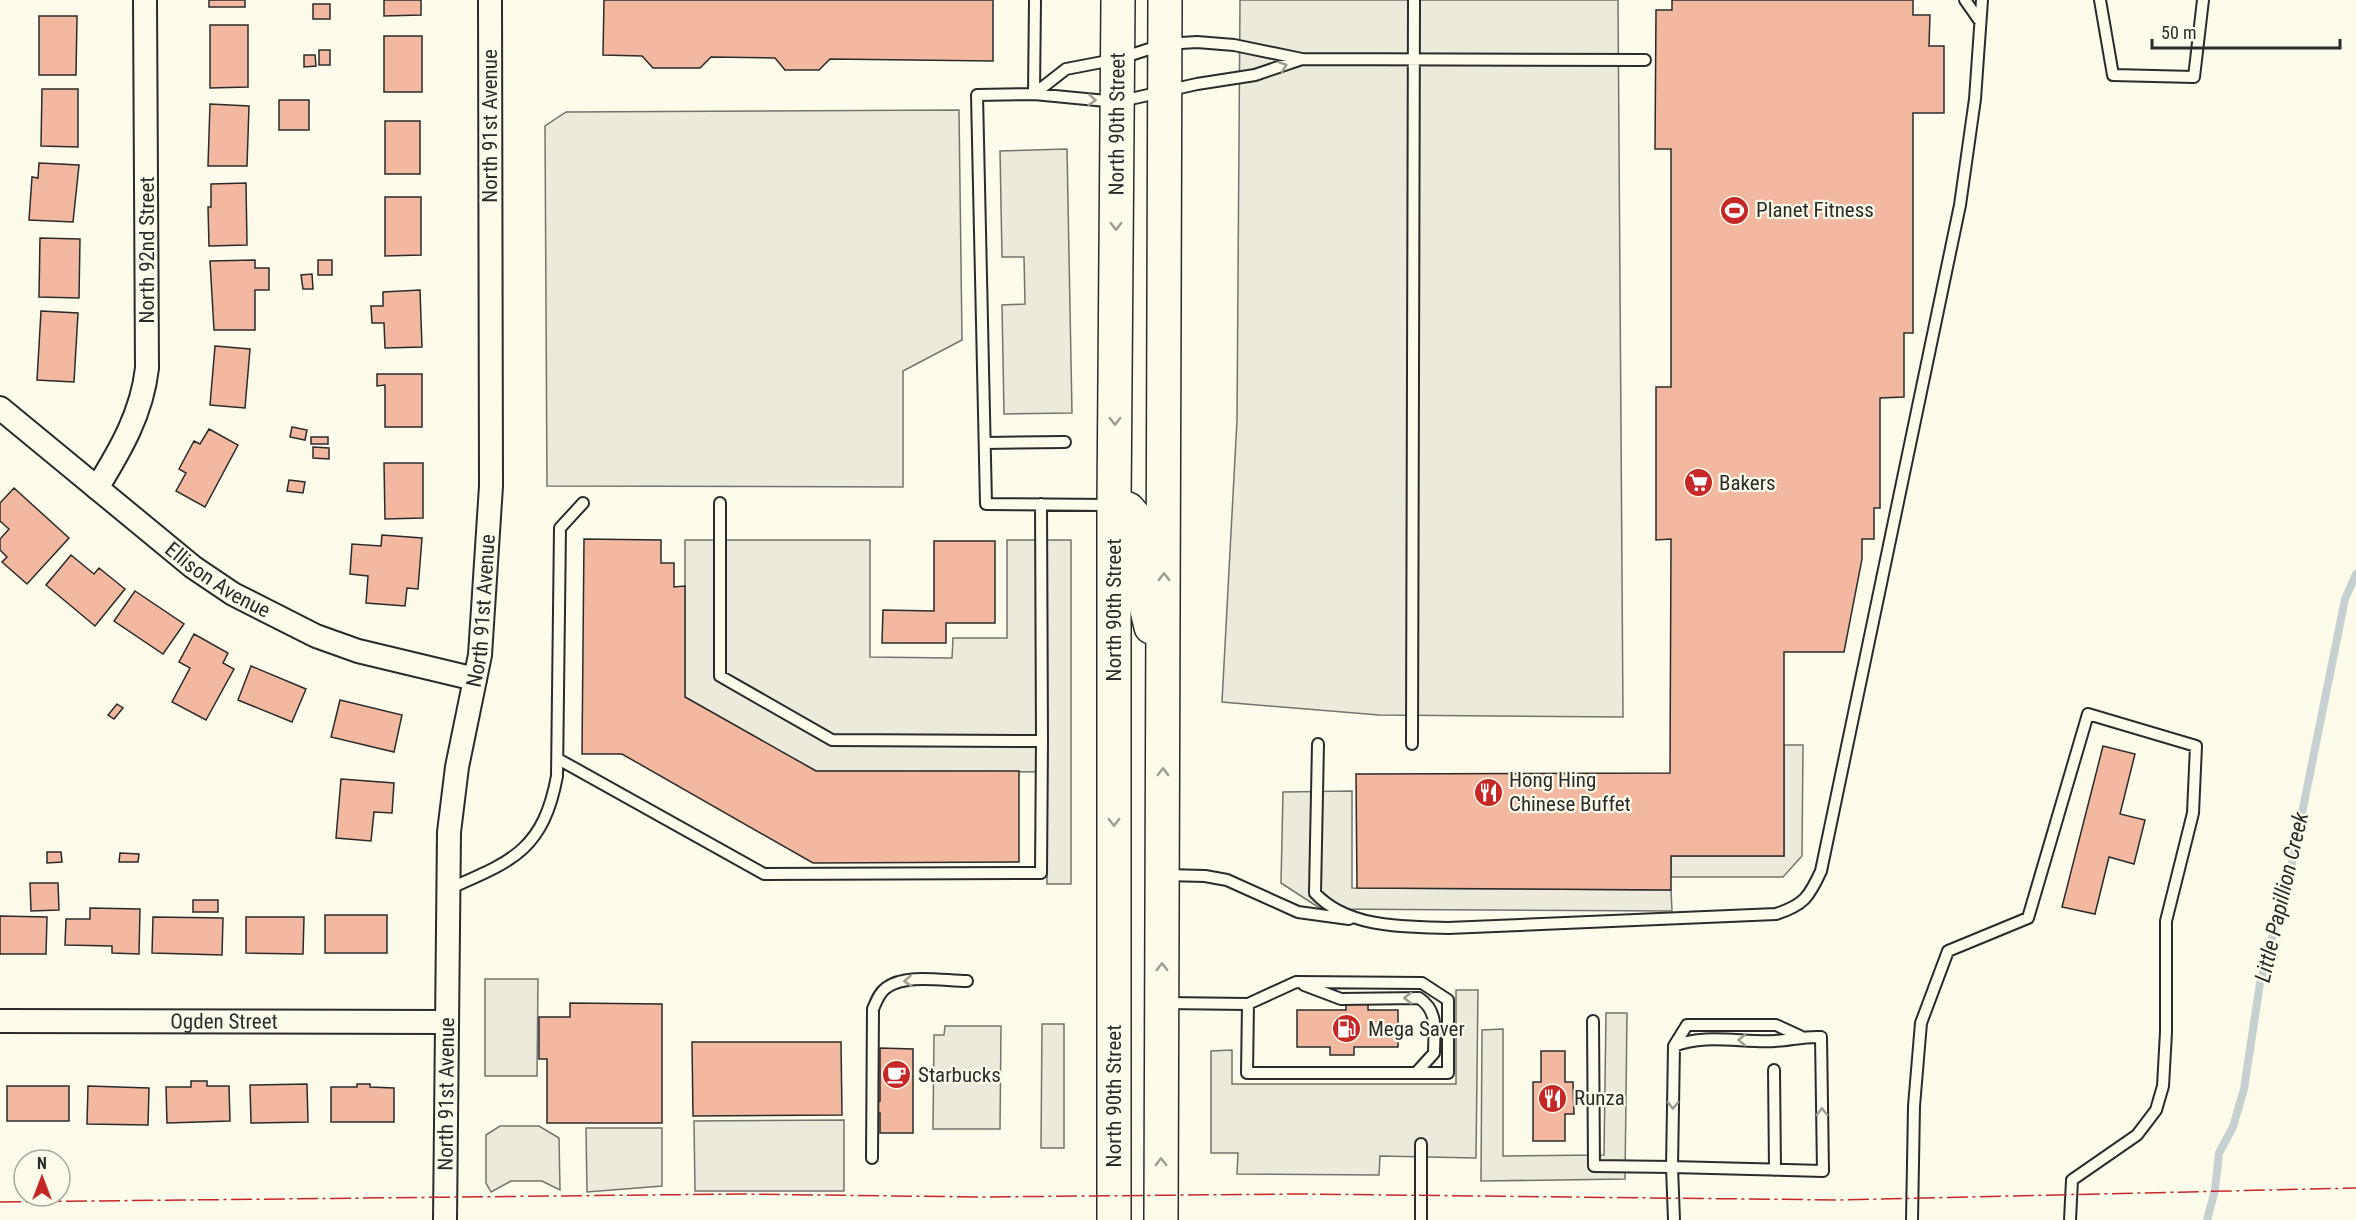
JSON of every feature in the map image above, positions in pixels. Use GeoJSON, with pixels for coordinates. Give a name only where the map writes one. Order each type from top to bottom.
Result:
{"type":"FeatureCollection","features":[{"type":"Feature","properties":{"kind":"main road","name":"North 90th Street"},"geometry":{"type":"LineString","coordinates":[[1114,1220],[1114,505],[1118,0]]}},
{"type":"Feature","properties":{"kind":"main road"},"geometry":{"type":"LineString","coordinates":[[1161,1220],[1165,0]]}},
{"type":"Feature","properties":{"kind":"main road"},"geometry":{"type":"LineString","coordinates":[[1114,505],[1128,509],[1135,517],[1140,581],[1164,681]]}},
{"type":"Feature","properties":{"kind":"street","name":"North 92nd Street"},"geometry":{"type":"LineString","coordinates":[[97,488],[123,446],[138,412],[147,368],[145,0]]}},
{"type":"Feature","properties":{"kind":"street","name":"North 91st Avenue"},"geometry":{"type":"LineString","coordinates":[[445,1220],[448,832],[457,767],[475,679],[484,612],[490,486],[490,0]]}},
{"type":"Feature","properties":{"kind":"street","name":"Ellison Avenue"},"geometry":{"type":"LineString","coordinates":[[0,408],[194,567],[233,594],[316,636],[358,651],[475,679]]}},
{"type":"Feature","properties":{"kind":"street","name":"Ogden Street"},"geometry":{"type":"LineString","coordinates":[[0,1021],[446,1023]]}},
{"type":"Feature","properties":{"kind":"lane"},"geometry":{"type":"LineString","coordinates":[[1034,94],[1035,0]]}},
{"type":"Feature","properties":{"kind":"lane"},"geometry":{"type":"LineString","coordinates":[[1412,744],[1414,0]]}},
{"type":"Feature","properties":{"kind":"lane"},"geometry":{"type":"LineString","coordinates":[[1965,0],[1979,21]]}},
{"type":"Feature","properties":{"kind":"lane"},"geometry":{"type":"LineString","coordinates":[[1162,874],[1205,876],[1227,880],[1298,912],[1448,928],[1776,914],[1796,908],[1811,894],[1821,871],[1960,206],[1975,99],[1982,0]]}},
{"type":"Feature","properties":{"kind":"lane"},"geometry":{"type":"LineString","coordinates":[[2100,0],[2113,75],[2194,77],[2203,0]]}},
{"type":"Feature","properties":{"kind":"lane"},"geometry":{"type":"LineString","coordinates":[[1034,94],[1066,69],[1118,59],[1165,44],[1197,42],[1234,45],[1302,59],[1645,60]]}},
{"type":"Feature","properties":{"kind":"lane"},"geometry":{"type":"LineString","coordinates":[[1114,505],[986,504],[977,95],[1034,94],[1117,102],[1255,75],[1302,59]]}},
{"type":"Feature","properties":{"kind":"lane"},"geometry":{"type":"LineString","coordinates":[[985,443],[1065,442]]}},
{"type":"Feature","properties":{"kind":"lane"},"geometry":{"type":"LineString","coordinates":[[446,890],[504,865],[536,838],[553,802],[558,759],[560,528],[583,503]]}},
{"type":"Feature","properties":{"kind":"lane"},"geometry":{"type":"LineString","coordinates":[[720,503],[720,676],[832,740],[1042,741]]}},
{"type":"Feature","properties":{"kind":"lane"},"geometry":{"type":"LineString","coordinates":[[558,759],[764,874],[1041,873],[1041,504]]}},
{"type":"Feature","properties":{"kind":"lane"},"geometry":{"type":"LineString","coordinates":[[1912,1220],[1914,1106],[1921,1023],[1948,951],[2028,918],[2088,714],[2196,746],[2193,813],[2166,921],[2166,1032],[2163,1086],[2156,1110],[2137,1135],[2072,1180],[2070,1220]]}},
{"type":"Feature","properties":{"kind":"lane"},"geometry":{"type":"LineString","coordinates":[[1317,744],[1315,893],[1325,904],[1342,914],[1372,921]]}},
{"type":"Feature","properties":{"kind":"lane"},"geometry":{"type":"LineString","coordinates":[[872,1158],[873,1009],[878,997],[885,988],[898,982],[967,981]]}},
{"type":"Feature","properties":{"kind":"lane"},"geometry":{"type":"LineString","coordinates":[[1162,1003],[1248,1004],[1296,982],[1422,983],[1449,1000],[1449,1073],[1247,1073],[1248,1004]]}},
{"type":"Feature","properties":{"kind":"lane"},"geometry":{"type":"LineString","coordinates":[[1296,982],[1341,999],[1419,998],[1429,1005],[1434,1015],[1434,1053],[1416,1073]]}},
{"type":"Feature","properties":{"kind":"lane"},"geometry":{"type":"LineString","coordinates":[[1593,1021],[1594,1166],[1823,1171],[1821,1037],[1800,1036],[1776,1041],[1689,1040],[1674,1046]]}},
{"type":"Feature","properties":{"kind":"lane"},"geometry":{"type":"LineString","coordinates":[[1674,1220],[1672,1167],[1674,1046],[1687,1025],[1776,1025],[1800,1036]]}},
{"type":"Feature","properties":{"kind":"lane"},"geometry":{"type":"LineString","coordinates":[[1774,1070],[1775,1170]]}},
{"type":"Feature","properties":{"kind":"lane"},"geometry":{"type":"LineString","coordinates":[[1421,1144],[1421,1220]]}},
{"type":"Feature","properties":{"kind":"shaded area"},"geometry":{"type":"Polygon","coordinates":[[[1240,0],[1618,0],[1623,717],[1379,715],[1222,702],[1237,420],[1240,0]]]}},
{"type":"Feature","properties":{"kind":"shaded area"},"geometry":{"type":"Polygon","coordinates":[[[959,110],[962,340],[903,371],[903,487],[547,486],[545,126],[566,112],[959,110]]]}},
{"type":"Feature","properties":{"kind":"shaded area"},"geometry":{"type":"Polygon","coordinates":[[[1067,149],[1072,413],[1004,414],[1002,305],[1025,304],[1024,257],[1002,257],[1000,151],[1067,149]]]}},
{"type":"Feature","properties":{"kind":"shaded area"},"geometry":{"type":"Polygon","coordinates":[[[685,540],[870,540],[870,657],[952,658],[953,638],[1007,638],[1007,540],[1071,540],[1071,884],[1047,884],[1047,772],[816,771],[685,697],[685,540]]]}},
{"type":"Feature","properties":{"kind":"shaded area"},"geometry":{"type":"Polygon","coordinates":[[[1784,745],[1803,745],[1802,856],[1783,877],[1671,877],[1671,856],[1784,856],[1784,745]]]}},
{"type":"Feature","properties":{"kind":"shaded area"},"geometry":{"type":"Polygon","coordinates":[[[1352,791],[1352,888],[1671,890],[1672,911],[1321,909],[1281,883],[1283,792],[1352,791]]]}},
{"type":"Feature","properties":{"kind":"shaded area"},"geometry":{"type":"Polygon","coordinates":[[[485,979],[538,979],[537,1076],[485,1076],[485,979]]]}},
{"type":"Feature","properties":{"kind":"shaded area"},"geometry":{"type":"Polygon","coordinates":[[[1456,990],[1478,990],[1476,1158],[1380,1156],[1379,1175],[1237,1174],[1238,1153],[1211,1153],[1211,1051],[1232,1050],[1232,1084],[1456,1084],[1456,990]]]}},
{"type":"Feature","properties":{"kind":"shaded area"},"geometry":{"type":"Polygon","coordinates":[[[1606,1013],[1627,1013],[1625,1179],[1481,1181],[1482,1030],[1503,1029],[1503,1156],[1604,1155],[1606,1013]]]}},
{"type":"Feature","properties":{"kind":"shaded area"},"geometry":{"type":"Polygon","coordinates":[[[1042,1024],[1064,1024],[1064,1148],[1041,1148],[1042,1024]]]}},
{"type":"Feature","properties":{"kind":"shaded area"},"geometry":{"type":"Polygon","coordinates":[[[945,1026],[1001,1026],[1000,1129],[933,1129],[934,1035],[944,1035],[945,1026]]]}},
{"type":"Feature","properties":{"kind":"shaded area"},"geometry":{"type":"Polygon","coordinates":[[[844,1120],[844,1191],[695,1191],[694,1121],[844,1120]]]}},
{"type":"Feature","properties":{"kind":"shaded area"},"geometry":{"type":"Polygon","coordinates":[[[500,1126],[539,1126],[559,1138],[560,1190],[542,1181],[511,1181],[491,1192],[486,1183],[486,1135],[500,1126]]]}},
{"type":"Feature","properties":{"kind":"shaded area"},"geometry":{"type":"Polygon","coordinates":[[[586,1128],[662,1128],[662,1186],[587,1192],[586,1128]]]}},
{"type":"Feature","properties":{"kind":"building"},"geometry":{"type":"Polygon","coordinates":[[[209,0],[245,0],[245,7],[209,7],[209,0]]]}},
{"type":"Feature","properties":{"kind":"building"},"geometry":{"type":"Polygon","coordinates":[[[384,0],[421,0],[421,15],[384,16],[384,0]]]}},
{"type":"Feature","properties":{"kind":"building"},"geometry":{"type":"Polygon","coordinates":[[[604,0],[993,0],[993,61],[830,59],[819,70],[785,70],[775,58],[711,57],[700,68],[653,68],[642,56],[603,55],[604,0]]]}},
{"type":"Feature","properties":{"kind":"building"},"geometry":{"type":"Polygon","coordinates":[[[1672,0],[1913,0],[1913,15],[1930,15],[1929,46],[1944,46],[1944,113],[1913,113],[1913,333],[1904,333],[1904,397],[1880,398],[1880,508],[1874,508],[1874,539],[1862,539],[1862,559],[1844,652],[1784,652],[1784,856],[1671,856],[1671,890],[1357,888],[1356,774],[1670,773],[1671,539],[1656,540],[1656,387],[1671,387],[1671,149],[1655,149],[1656,10],[1672,10],[1672,0]]]}},
{"type":"Feature","properties":{"kind":"building"},"geometry":{"type":"Polygon","coordinates":[[[313,4],[330,4],[330,19],[313,19],[313,4]]]}},
{"type":"Feature","properties":{"kind":"building"},"geometry":{"type":"Polygon","coordinates":[[[39,16],[77,16],[76,75],[39,75],[39,16]]]}},
{"type":"Feature","properties":{"kind":"building"},"geometry":{"type":"Polygon","coordinates":[[[210,25],[248,25],[248,87],[210,88],[210,25]]]}},
{"type":"Feature","properties":{"kind":"building"},"geometry":{"type":"Polygon","coordinates":[[[384,36],[422,36],[422,92],[384,92],[384,36]]]}},
{"type":"Feature","properties":{"kind":"building"},"geometry":{"type":"Polygon","coordinates":[[[319,50],[330,50],[330,65],[319,65],[319,50]]]}},
{"type":"Feature","properties":{"kind":"building"},"geometry":{"type":"Polygon","coordinates":[[[304,55],[315,55],[316,66],[304,67],[304,55]]]}},
{"type":"Feature","properties":{"kind":"building"},"geometry":{"type":"Polygon","coordinates":[[[42,89],[78,89],[78,147],[41,146],[42,89]]]}},
{"type":"Feature","properties":{"kind":"building"},"geometry":{"type":"Polygon","coordinates":[[[279,100],[309,100],[309,130],[279,130],[279,100]]]}},
{"type":"Feature","properties":{"kind":"building"},"geometry":{"type":"Polygon","coordinates":[[[210,104],[249,106],[247,166],[208,166],[210,104]]]}},
{"type":"Feature","properties":{"kind":"building"},"geometry":{"type":"Polygon","coordinates":[[[385,121],[420,121],[420,174],[385,174],[385,121]]]}},
{"type":"Feature","properties":{"kind":"building"},"geometry":{"type":"Polygon","coordinates":[[[39,163],[79,165],[73,222],[29,220],[32,177],[38,178],[39,163]]]}},
{"type":"Feature","properties":{"kind":"building"},"geometry":{"type":"Polygon","coordinates":[[[246,183],[247,245],[209,246],[208,207],[211,207],[211,184],[246,183]]]}},
{"type":"Feature","properties":{"kind":"building"},"geometry":{"type":"Polygon","coordinates":[[[385,197],[421,197],[421,255],[385,256],[385,197]]]}},
{"type":"Feature","properties":{"kind":"building"},"geometry":{"type":"Polygon","coordinates":[[[40,238],[80,239],[79,298],[39,297],[40,238]]]}},
{"type":"Feature","properties":{"kind":"building"},"geometry":{"type":"Polygon","coordinates":[[[255,260],[255,268],[269,268],[269,290],[255,290],[255,330],[214,330],[210,261],[255,260]]]}},
{"type":"Feature","properties":{"kind":"building"},"geometry":{"type":"Polygon","coordinates":[[[318,260],[332,260],[332,275],[318,275],[318,260]]]}},
{"type":"Feature","properties":{"kind":"building"},"geometry":{"type":"Polygon","coordinates":[[[312,274],[313,289],[303,289],[301,275],[312,274]]]}},
{"type":"Feature","properties":{"kind":"building"},"geometry":{"type":"Polygon","coordinates":[[[420,290],[422,347],[385,348],[384,323],[372,323],[371,306],[383,306],[383,292],[420,290]]]}},
{"type":"Feature","properties":{"kind":"building"},"geometry":{"type":"Polygon","coordinates":[[[41,311],[78,313],[74,382],[37,380],[41,311]]]}},
{"type":"Feature","properties":{"kind":"building"},"geometry":{"type":"Polygon","coordinates":[[[215,346],[250,349],[245,408],[210,405],[215,346]]]}},
{"type":"Feature","properties":{"kind":"building"},"geometry":{"type":"Polygon","coordinates":[[[377,374],[422,374],[422,427],[385,427],[385,385],[377,386],[377,374]]]}},
{"type":"Feature","properties":{"kind":"building"},"geometry":{"type":"Polygon","coordinates":[[[292,427],[307,430],[305,440],[290,437],[292,427]]]}},
{"type":"Feature","properties":{"kind":"building"},"geometry":{"type":"Polygon","coordinates":[[[209,429],[238,445],[205,507],[176,491],[186,473],[179,469],[194,441],[200,444],[209,429]]]}},
{"type":"Feature","properties":{"kind":"building"},"geometry":{"type":"Polygon","coordinates":[[[311,437],[328,437],[328,444],[311,444],[311,437]]]}},
{"type":"Feature","properties":{"kind":"building"},"geometry":{"type":"Polygon","coordinates":[[[313,447],[329,448],[329,459],[313,458],[313,447]]]}},
{"type":"Feature","properties":{"kind":"building"},"geometry":{"type":"Polygon","coordinates":[[[384,463],[423,463],[423,518],[385,519],[384,463]]]}},
{"type":"Feature","properties":{"kind":"building"},"geometry":{"type":"Polygon","coordinates":[[[289,480],[305,482],[303,493],[287,491],[289,480]]]}},
{"type":"Feature","properties":{"kind":"building"},"geometry":{"type":"Polygon","coordinates":[[[14,488],[69,538],[27,584],[2,562],[7,557],[0,550],[0,539],[9,529],[0,521],[0,503],[14,488]]]}},
{"type":"Feature","properties":{"kind":"building"},"geometry":{"type":"Polygon","coordinates":[[[382,535],[422,538],[418,589],[407,588],[405,606],[366,603],[368,576],[350,574],[352,544],[381,546],[382,535]]]}},
{"type":"Feature","properties":{"kind":"building"},"geometry":{"type":"Polygon","coordinates":[[[584,539],[661,540],[661,563],[674,563],[674,587],[685,586],[685,697],[816,771],[1019,771],[1019,862],[813,863],[622,754],[582,754],[584,539]]]}},
{"type":"Feature","properties":{"kind":"building"},"geometry":{"type":"Polygon","coordinates":[[[934,541],[995,541],[995,623],[946,623],[946,643],[882,643],[883,610],[934,611],[934,541]]]}},
{"type":"Feature","properties":{"kind":"building"},"geometry":{"type":"Polygon","coordinates":[[[71,555],[94,574],[99,568],[125,589],[95,626],[46,585],[71,555]]]}},
{"type":"Feature","properties":{"kind":"building"},"geometry":{"type":"Polygon","coordinates":[[[135,591],[184,624],[163,654],[114,621],[135,591]]]}},
{"type":"Feature","properties":{"kind":"building"},"geometry":{"type":"Polygon","coordinates":[[[194,634],[228,653],[223,663],[234,669],[206,720],[172,702],[190,668],[179,662],[194,634]]]}},
{"type":"Feature","properties":{"kind":"building"},"geometry":{"type":"Polygon","coordinates":[[[251,666],[306,689],[292,722],[238,700],[251,666]]]}},
{"type":"Feature","properties":{"kind":"building"},"geometry":{"type":"Polygon","coordinates":[[[340,700],[402,715],[394,752],[331,737],[340,700]]]}},
{"type":"Feature","properties":{"kind":"building"},"geometry":{"type":"Polygon","coordinates":[[[117,704],[123,708],[114,719],[108,715],[117,704]]]}},
{"type":"Feature","properties":{"kind":"building"},"geometry":{"type":"Polygon","coordinates":[[[2103,746],[2135,754],[2120,814],[2145,820],[2134,864],[2109,857],[2095,914],[2062,907],[2103,746]]]}},
{"type":"Feature","properties":{"kind":"building"},"geometry":{"type":"Polygon","coordinates":[[[341,779],[394,783],[392,813],[374,812],[371,841],[336,838],[341,779]]]}},
{"type":"Feature","properties":{"kind":"building"},"geometry":{"type":"Polygon","coordinates":[[[47,852],[61,852],[62,862],[47,863],[47,852]]]}},
{"type":"Feature","properties":{"kind":"building"},"geometry":{"type":"Polygon","coordinates":[[[120,853],[139,854],[138,862],[119,862],[120,853]]]}},
{"type":"Feature","properties":{"kind":"building"},"geometry":{"type":"Polygon","coordinates":[[[30,883],[58,883],[59,910],[31,911],[30,883]]]}},
{"type":"Feature","properties":{"kind":"building"},"geometry":{"type":"Polygon","coordinates":[[[193,900],[218,900],[218,912],[193,912],[193,900]]]}},
{"type":"Feature","properties":{"kind":"building"},"geometry":{"type":"Polygon","coordinates":[[[90,908],[140,909],[139,954],[112,953],[112,946],[65,945],[66,919],[90,919],[90,908]]]}},
{"type":"Feature","properties":{"kind":"building"},"geometry":{"type":"Polygon","coordinates":[[[325,915],[387,915],[387,953],[325,953],[325,915]]]}},
{"type":"Feature","properties":{"kind":"building"},"geometry":{"type":"Polygon","coordinates":[[[0,916],[47,917],[46,954],[0,954],[0,916]]]}},
{"type":"Feature","properties":{"kind":"building"},"geometry":{"type":"Polygon","coordinates":[[[153,917],[223,918],[222,955],[152,953],[153,917]]]}},
{"type":"Feature","properties":{"kind":"building"},"geometry":{"type":"Polygon","coordinates":[[[246,917],[304,917],[303,954],[246,953],[246,917]]]}},
{"type":"Feature","properties":{"kind":"building"},"geometry":{"type":"Polygon","coordinates":[[[570,1003],[662,1004],[662,1123],[547,1123],[547,1059],[539,1059],[539,1017],[570,1017],[570,1003]]]}},
{"type":"Feature","properties":{"kind":"building","name":"Mega Saver"},"geometry":{"type":"Polygon","coordinates":[[[1346,1004],[1368,1004],[1368,1010],[1398,1010],[1398,1047],[1354,1047],[1354,1055],[1330,1055],[1330,1047],[1297,1047],[1297,1010],[1346,1010],[1346,1004]]]}},
{"type":"Feature","properties":{"kind":"building"},"geometry":{"type":"Polygon","coordinates":[[[692,1042],[841,1042],[842,1115],[693,1116],[692,1042]]]}},
{"type":"Feature","properties":{"kind":"building","name":"Starbucks"},"geometry":{"type":"Polygon","coordinates":[[[880,1048],[913,1049],[913,1133],[880,1133],[880,1113],[873,1113],[874,1101],[880,1101],[880,1048]]]}},
{"type":"Feature","properties":{"kind":"building","name":"Runza"},"geometry":{"type":"Polygon","coordinates":[[[1541,1051],[1565,1051],[1565,1082],[1573,1082],[1574,1114],[1565,1114],[1565,1141],[1533,1141],[1533,1082],[1541,1082],[1541,1051]]]}},
{"type":"Feature","properties":{"kind":"building"},"geometry":{"type":"Polygon","coordinates":[[[191,1081],[207,1081],[207,1086],[229,1086],[230,1121],[167,1123],[166,1087],[191,1087],[191,1081]]]}},
{"type":"Feature","properties":{"kind":"building"},"geometry":{"type":"Polygon","coordinates":[[[307,1084],[308,1122],[251,1123],[250,1085],[307,1084]]]}},
{"type":"Feature","properties":{"kind":"building"},"geometry":{"type":"Polygon","coordinates":[[[357,1084],[394,1088],[394,1122],[331,1122],[331,1087],[357,1087],[357,1084]]]}},
{"type":"Feature","properties":{"kind":"building"},"geometry":{"type":"Polygon","coordinates":[[[7,1086],[69,1086],[69,1121],[7,1121],[7,1086]]]}},
{"type":"Feature","properties":{"kind":"building"},"geometry":{"type":"Polygon","coordinates":[[[88,1086],[149,1088],[148,1125],[87,1124],[88,1086]]]}},
{"type":"Feature","properties":{"kind":"waterway","name":"Little Papillion Creek"},"geometry":{"type":"LineString","coordinates":[[2207,1220],[2215,1190],[2219,1153],[2233,1127],[2244,1089],[2260,983],[2291,868],[2345,599],[2356,574]]}},
{"type":"Feature","properties":{"kind":"power"},"geometry":{"type":"LineString","coordinates":[[0,1202],[739,1194],[980,1197],[1300,1194],[1838,1200],[2356,1188]]}},
{"type":"Feature","properties":{"kind":"place","name":"Planet Fitness"},"geometry":{"type":"Point","coordinates":[1735,210]}},
{"type":"Feature","properties":{"kind":"place","name":"Bakers"},"geometry":{"type":"Point","coordinates":[1698,483]}},
{"type":"Feature","properties":{"kind":"place","name":"Hong Hing Chinese Buffet"},"geometry":{"type":"Point","coordinates":[1488,792]}},
{"type":"Feature","properties":{"kind":"place","name":"Mega Saver"},"geometry":{"type":"Point","coordinates":[1347,1029]}},
{"type":"Feature","properties":{"kind":"place","name":"Starbucks"},"geometry":{"type":"Point","coordinates":[897,1075]}},
{"type":"Feature","properties":{"kind":"place","name":"Runza"},"geometry":{"type":"Point","coordinates":[1553,1098]}}]}
